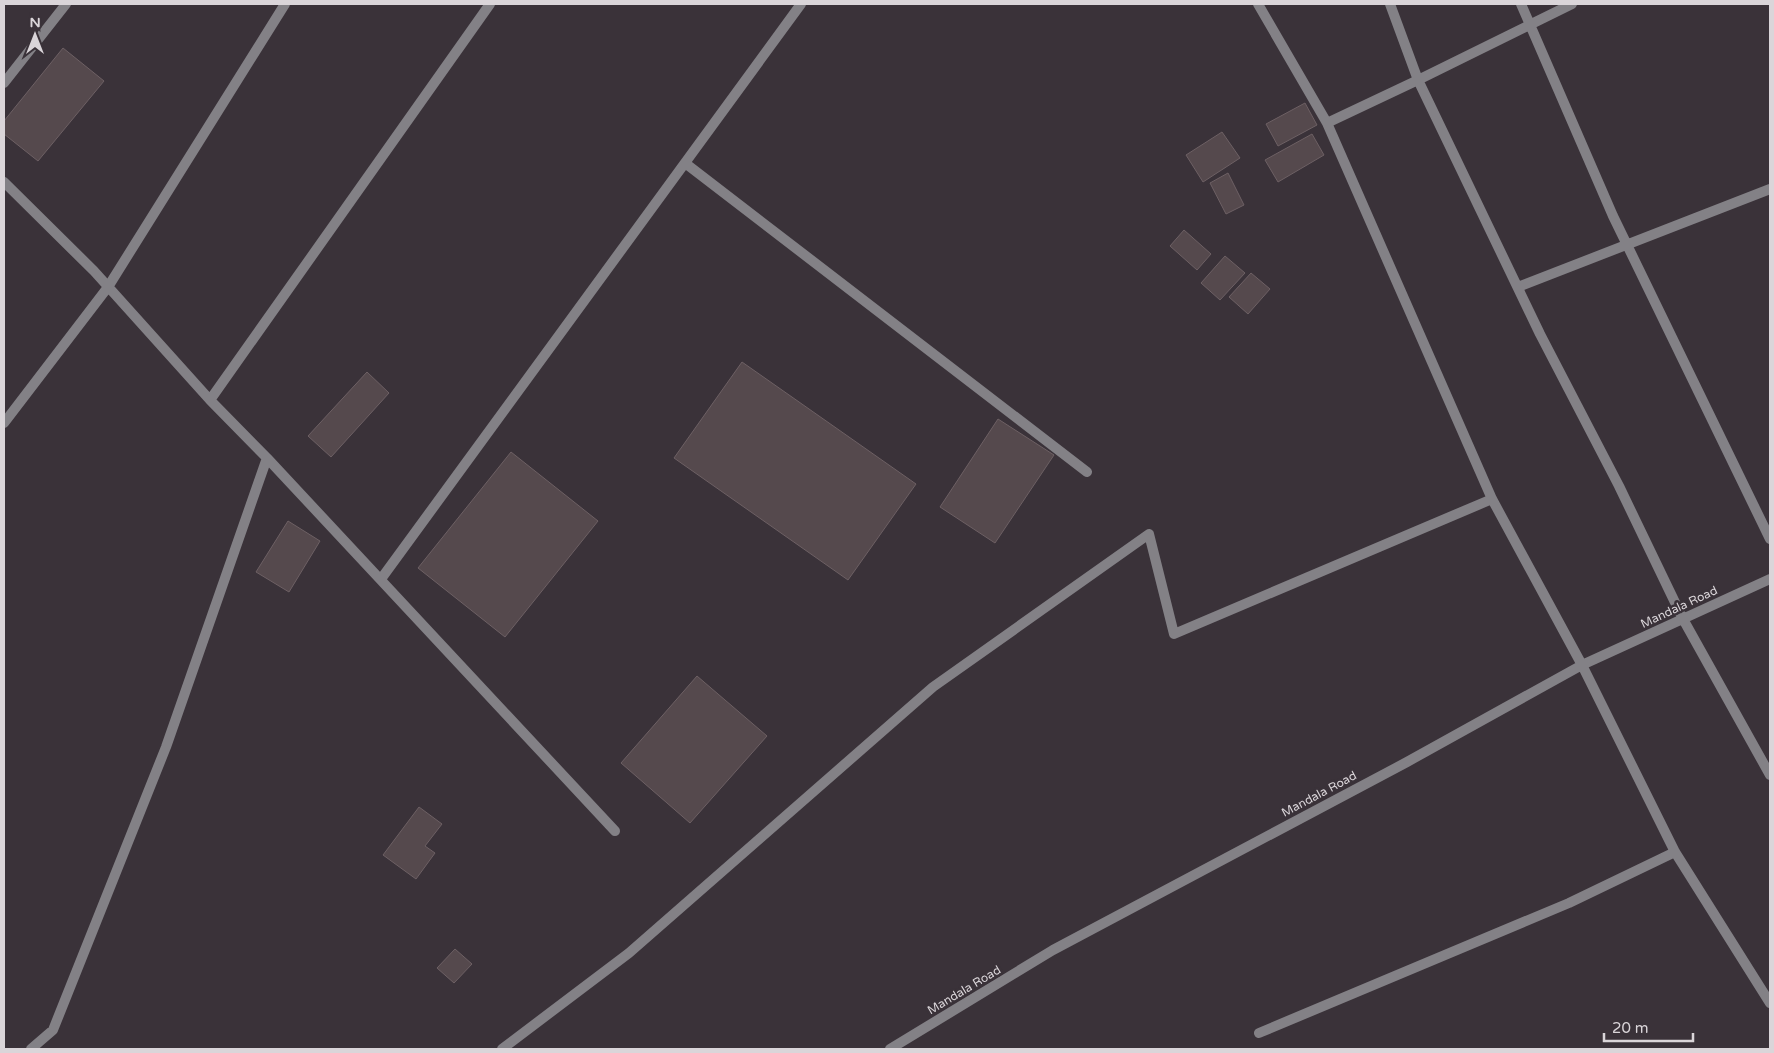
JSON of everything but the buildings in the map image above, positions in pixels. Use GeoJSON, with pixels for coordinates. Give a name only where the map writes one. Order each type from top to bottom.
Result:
{"type":"FeatureCollection","features":[{"type":"Feature","properties":{"kind":"street"},"geometry":{"type":"LineString","coordinates":[[4,83],[66,4]]}},
{"type":"Feature","properties":{"kind":"street"},"geometry":{"type":"LineString","coordinates":[[4,423],[108,287],[285,4]]}},
{"type":"Feature","properties":{"kind":"street"},"geometry":{"type":"LineString","coordinates":[[210,400],[490,4]]}},
{"type":"Feature","properties":{"kind":"street"},"geometry":{"type":"LineString","coordinates":[[381,579],[801,4]]}},
{"type":"Feature","properties":{"kind":"street"},"geometry":{"type":"LineString","coordinates":[[1258,4],[1328,123],[1492,499],[1582,665],[1675,852],[1770,1003]]}},
{"type":"Feature","properties":{"kind":"street"},"geometry":{"type":"LineString","coordinates":[[1390,4],[1418,80],[1540,334],[1619,486],[1683,619],[1770,775]]}},
{"type":"Feature","properties":{"kind":"street"},"geometry":{"type":"LineString","coordinates":[[1521,4],[1613,216],[1770,539]]}},
{"type":"Feature","properties":{"kind":"street"},"geometry":{"type":"LineString","coordinates":[[1328,123],[1572,4]]}},
{"type":"Feature","properties":{"kind":"street"},"geometry":{"type":"LineString","coordinates":[[685,163],[1087,472]]}},
{"type":"Feature","properties":{"kind":"street"},"geometry":{"type":"LineString","coordinates":[[4,182],[50,230],[94,271],[210,400],[268,458],[615,831]]}},
{"type":"Feature","properties":{"kind":"street"},"geometry":{"type":"LineString","coordinates":[[1518,287],[1770,189]]}},
{"type":"Feature","properties":{"kind":"street"},"geometry":{"type":"LineString","coordinates":[[30,1049],[53,1030],[90,939],[166,747],[268,458]]}},
{"type":"Feature","properties":{"kind":"street"},"geometry":{"type":"LineString","coordinates":[[502,1049],[629,953],[934,687],[1150,534],[1174,634],[1492,499]]}},
{"type":"Feature","properties":{"kind":"street","name":"Mandala Road"},"geometry":{"type":"LineString","coordinates":[[890,1049],[1053,950],[1407,762],[1582,665],[1770,579]]}},
{"type":"Feature","properties":{"kind":"street"},"geometry":{"type":"LineString","coordinates":[[1259,1033],[1569,903],[1675,852]]}}]}
